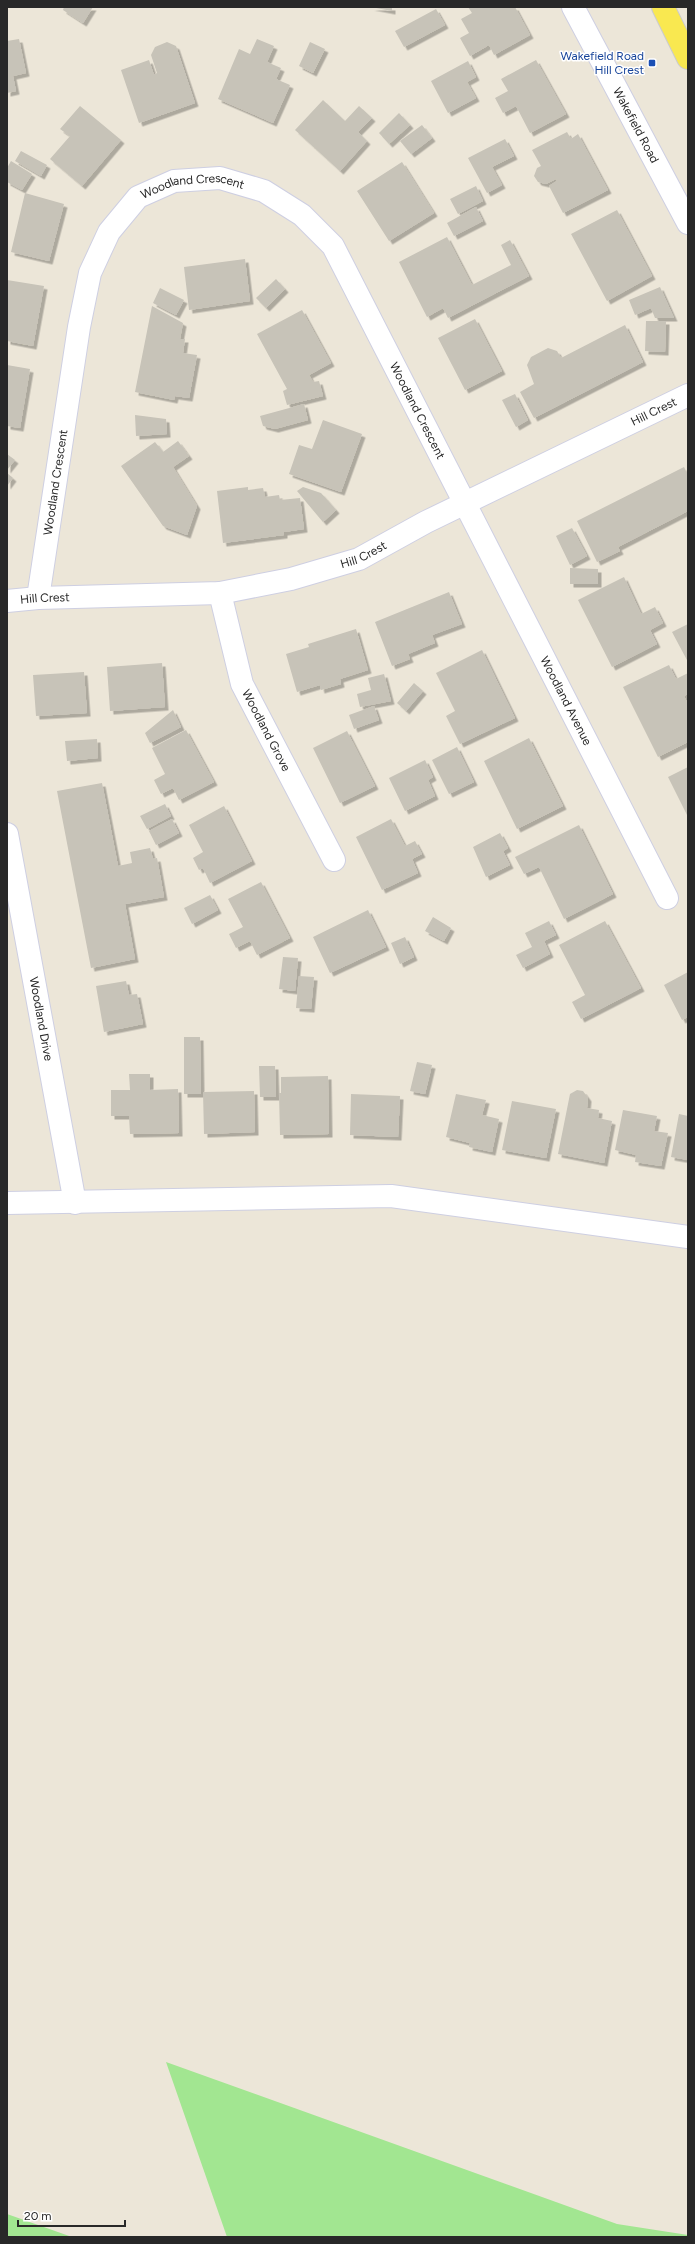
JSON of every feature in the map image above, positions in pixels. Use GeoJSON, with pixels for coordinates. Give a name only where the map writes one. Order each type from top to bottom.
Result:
{"type":"FeatureCollection","features":[{"type":"Feature","properties":{"kind":"main road"},"geometry":{"type":"LineString","coordinates":[[663,7],[688,58]]}},
{"type":"Feature","properties":{"kind":"street","name":"Wakefield Road"},"geometry":{"type":"LineString","coordinates":[[573,7],[688,223]]}},
{"type":"Feature","properties":{"kind":"street","name":"Woodland Crescent"},"geometry":{"type":"LineString","coordinates":[[38,598],[80,327],[90,273],[109,232],[138,197],[174,181],[220,178],[264,191],[302,215],[333,246],[464,504]]}},
{"type":"Feature","properties":{"kind":"street","name":"Hill Crest"},"geometry":{"type":"LineString","coordinates":[[7,600],[220,593],[291,578],[359,559],[426,522],[688,395]]}},
{"type":"Feature","properties":{"kind":"street","name":"Woodland Avenue"},"geometry":{"type":"LineString","coordinates":[[464,504],[667,898]]}},
{"type":"Feature","properties":{"kind":"street","name":"Woodland Grove"},"geometry":{"type":"LineString","coordinates":[[220,593],[242,684],[334,860]]}},
{"type":"Feature","properties":{"kind":"street","name":"Woodland Drive"},"geometry":{"type":"LineString","coordinates":[[7,834],[75,1203]]}},
{"type":"Feature","properties":{"kind":"street"},"geometry":{"type":"LineString","coordinates":[[7,1204],[390,1196],[688,1236]]}},
{"type":"Feature","properties":{"kind":"green space"},"geometry":{"type":"Polygon","coordinates":[[[166,2062],[617,2224],[688,2235],[688,2237],[227,2237],[166,2062]]]}},
{"type":"Feature","properties":{"kind":"green space"},"geometry":{"type":"Polygon","coordinates":[[[7,2214],[72,2237],[7,2237],[7,2214]]]}},
{"type":"Feature","properties":{"kind":"building"},"geometry":{"type":"Polygon","coordinates":[[[64,7],[93,7],[83,23],[63,10],[64,7]]]}},
{"type":"Feature","properties":{"kind":"building"},"geometry":{"type":"Polygon","coordinates":[[[371,7],[392,7],[392,11],[371,7]]]}},
{"type":"Feature","properties":{"kind":"building"},"geometry":{"type":"Polygon","coordinates":[[[468,7],[515,7],[530,35],[494,55],[489,45],[470,56],[460,38],[469,33],[461,19],[472,13],[468,7]]]}},
{"type":"Feature","properties":{"kind":"building"},"geometry":{"type":"Polygon","coordinates":[[[436,9],[445,25],[404,47],[395,31],[436,9]]]}},
{"type":"Feature","properties":{"kind":"building"},"geometry":{"type":"Polygon","coordinates":[[[19,39],[26,73],[13,76],[16,91],[7,93],[7,41],[19,39]]]}},
{"type":"Feature","properties":{"kind":"building"},"geometry":{"type":"Polygon","coordinates":[[[257,39],[274,46],[267,62],[281,68],[276,79],[290,85],[273,123],[218,99],[239,49],[250,54],[257,39]]]}},
{"type":"Feature","properties":{"kind":"building"},"geometry":{"type":"Polygon","coordinates":[[[167,42],[176,46],[195,103],[139,123],[121,70],[149,60],[154,75],[157,73],[151,55],[155,47],[167,42]]]}},
{"type":"Feature","properties":{"kind":"building"},"geometry":{"type":"Polygon","coordinates":[[[310,42],[325,49],[313,73],[299,66],[310,42]]]}},
{"type":"Feature","properties":{"kind":"building"},"geometry":{"type":"Polygon","coordinates":[[[536,60],[566,114],[530,133],[516,106],[503,113],[495,98],[508,91],[501,79],[536,60]]]}},
{"type":"Feature","properties":{"kind":"building"},"geometry":{"type":"Polygon","coordinates":[[[468,61],[476,77],[467,82],[476,98],[448,113],[431,81],[468,61]]]}},
{"type":"Feature","properties":{"kind":"building"},"geometry":{"type":"Polygon","coordinates":[[[323,100],[345,121],[359,106],[372,118],[358,132],[367,141],[340,171],[295,130],[323,100]]]}},
{"type":"Feature","properties":{"kind":"building"},"geometry":{"type":"Polygon","coordinates":[[[80,106],[121,140],[82,186],[50,159],[70,136],[60,129],[80,106]]]}},
{"type":"Feature","properties":{"kind":"building"},"geometry":{"type":"Polygon","coordinates":[[[399,113],[410,125],[389,144],[379,133],[399,113]]]}},
{"type":"Feature","properties":{"kind":"building"},"geometry":{"type":"Polygon","coordinates":[[[422,125],[432,138],[411,154],[400,141],[422,125]]]}},
{"type":"Feature","properties":{"kind":"building"},"geometry":{"type":"Polygon","coordinates":[[[567,132],[571,139],[578,134],[608,190],[563,213],[549,186],[557,181],[556,179],[546,184],[538,182],[534,176],[537,168],[541,166],[532,150],[567,132]]]}},
{"type":"Feature","properties":{"kind":"building"},"geometry":{"type":"Polygon","coordinates":[[[505,139],[514,156],[492,167],[502,185],[487,193],[468,158],[505,139]]]}},
{"type":"Feature","properties":{"kind":"building"},"geometry":{"type":"Polygon","coordinates":[[[21,151],[47,165],[41,176],[15,161],[21,151]]]}},
{"type":"Feature","properties":{"kind":"building"},"geometry":{"type":"Polygon","coordinates":[[[11,161],[32,174],[22,190],[7,182],[7,168],[11,161]]]}},
{"type":"Feature","properties":{"kind":"building"},"geometry":{"type":"Polygon","coordinates":[[[402,162],[434,213],[389,241],[357,191],[402,162]]]}},
{"type":"Feature","properties":{"kind":"building"},"geometry":{"type":"Polygon","coordinates":[[[476,186],[483,201],[458,214],[450,199],[476,186]]]}},
{"type":"Feature","properties":{"kind":"building"},"geometry":{"type":"Polygon","coordinates":[[[25,193],[64,204],[49,261],[11,252],[25,193]]]}},
{"type":"Feature","properties":{"kind":"building"},"geometry":{"type":"Polygon","coordinates":[[[476,207],[483,221],[454,236],[447,223],[476,207]]]}},
{"type":"Feature","properties":{"kind":"building"},"geometry":{"type":"Polygon","coordinates":[[[617,210],[652,276],[607,301],[571,234],[617,210]]]}},
{"type":"Feature","properties":{"kind":"building"},"geometry":{"type":"Polygon","coordinates":[[[447,237],[472,285],[511,265],[501,245],[510,240],[529,276],[448,318],[443,308],[427,317],[399,262],[447,237]]]}},
{"type":"Feature","properties":{"kind":"building"},"geometry":{"type":"Polygon","coordinates":[[[245,259],[250,301],[189,310],[184,267],[245,259]]]}},
{"type":"Feature","properties":{"kind":"building"},"geometry":{"type":"Polygon","coordinates":[[[276,279],[285,289],[266,308],[256,298],[276,279]]]}},
{"type":"Feature","properties":{"kind":"building"},"geometry":{"type":"Polygon","coordinates":[[[7,280],[44,286],[33,346],[7,341],[7,280]]]}},
{"type":"Feature","properties":{"kind":"building"},"geometry":{"type":"Polygon","coordinates":[[[660,287],[674,318],[655,318],[651,308],[635,315],[629,300],[660,287]]]}},
{"type":"Feature","properties":{"kind":"building"},"geometry":{"type":"Polygon","coordinates":[[[160,288],[184,300],[176,315],[153,303],[160,288]]]}},
{"type":"Feature","properties":{"kind":"building"},"geometry":{"type":"Polygon","coordinates":[[[152,306],[183,323],[180,339],[185,339],[183,353],[197,355],[189,398],[175,396],[174,400],[135,392],[152,306]]]}},
{"type":"Feature","properties":{"kind":"building"},"geometry":{"type":"Polygon","coordinates":[[[302,310],[331,363],[309,375],[313,382],[319,381],[323,396],[287,405],[283,391],[287,389],[257,334],[302,310]]]}},
{"type":"Feature","properties":{"kind":"building"},"geometry":{"type":"Polygon","coordinates":[[[475,319],[502,371],[465,390],[438,338],[475,319]]]}},
{"type":"Feature","properties":{"kind":"building"},"geometry":{"type":"Polygon","coordinates":[[[646,321],[666,321],[665,352],[645,351],[646,321]]]}},
{"type":"Feature","properties":{"kind":"building"},"geometry":{"type":"Polygon","coordinates":[[[625,325],[643,362],[534,418],[520,392],[534,384],[527,365],[531,357],[548,348],[557,351],[561,358],[625,325]]]}},
{"type":"Feature","properties":{"kind":"building"},"geometry":{"type":"Polygon","coordinates":[[[7,365],[30,369],[20,428],[7,426],[7,365]]]}},
{"type":"Feature","properties":{"kind":"building"},"geometry":{"type":"Polygon","coordinates":[[[515,394],[528,420],[516,427],[502,400],[515,394]]]}},
{"type":"Feature","properties":{"kind":"building"},"geometry":{"type":"Polygon","coordinates":[[[304,404],[308,420],[275,429],[263,426],[260,416],[304,404]]]}},
{"type":"Feature","properties":{"kind":"building"},"geometry":{"type":"Polygon","coordinates":[[[135,415],[166,419],[167,434],[136,436],[135,415]]]}},
{"type":"Feature","properties":{"kind":"building"},"geometry":{"type":"Polygon","coordinates":[[[323,420],[362,434],[341,492],[289,474],[299,445],[312,449],[323,420]]]}},
{"type":"Feature","properties":{"kind":"building"},"geometry":{"type":"Polygon","coordinates":[[[178,441],[189,456],[173,467],[197,506],[187,535],[163,526],[121,466],[155,442],[163,452],[178,441]]]}},
{"type":"Feature","properties":{"kind":"building"},"geometry":{"type":"Polygon","coordinates":[[[7,454],[15,460],[7,470],[7,454]]]}},
{"type":"Feature","properties":{"kind":"building"},"geometry":{"type":"Polygon","coordinates":[[[684,467],[688,475],[688,511],[618,547],[620,551],[597,562],[577,521],[684,467]]]}},
{"type":"Feature","properties":{"kind":"building"},"geometry":{"type":"Polygon","coordinates":[[[7,473],[13,478],[7,486],[7,473]]]}},
{"type":"Feature","properties":{"kind":"building"},"geometry":{"type":"Polygon","coordinates":[[[248,487],[248,490],[263,488],[265,497],[279,495],[280,500],[300,498],[304,529],[284,532],[284,535],[223,543],[217,491],[248,487]]]}},
{"type":"Feature","properties":{"kind":"building"},"geometry":{"type":"Polygon","coordinates":[[[303,487],[321,493],[336,510],[323,522],[297,491],[303,487]]]}},
{"type":"Feature","properties":{"kind":"building"},"geometry":{"type":"Polygon","coordinates":[[[572,528],[587,556],[570,565],[556,536],[572,528]]]}},
{"type":"Feature","properties":{"kind":"building"},"geometry":{"type":"Polygon","coordinates":[[[570,568],[598,569],[598,584],[570,584],[570,568]]]}},
{"type":"Feature","properties":{"kind":"building"},"geometry":{"type":"Polygon","coordinates":[[[624,577],[641,614],[655,607],[663,623],[650,630],[657,644],[612,667],[578,600],[624,577]]]}},
{"type":"Feature","properties":{"kind":"building"},"geometry":{"type":"Polygon","coordinates":[[[449,592],[462,624],[432,635],[435,643],[408,654],[410,659],[392,666],[375,622],[449,592]]]}},
{"type":"Feature","properties":{"kind":"building"},"geometry":{"type":"Polygon","coordinates":[[[688,624],[688,662],[672,632],[688,624]]]}},
{"type":"Feature","properties":{"kind":"building"},"geometry":{"type":"Polygon","coordinates":[[[356,629],[368,670],[340,679],[341,684],[321,690],[320,685],[297,692],[286,654],[309,647],[308,644],[356,629]]]}},
{"type":"Feature","properties":{"kind":"building"},"geometry":{"type":"Polygon","coordinates":[[[482,650],[515,718],[460,744],[446,716],[455,711],[436,673],[482,650]]]}},
{"type":"Feature","properties":{"kind":"building"},"geometry":{"type":"Polygon","coordinates":[[[162,663],[165,707],[110,711],[107,667],[162,663]]]}},
{"type":"Feature","properties":{"kind":"building"},"geometry":{"type":"Polygon","coordinates":[[[669,665],[676,679],[688,673],[688,694],[684,696],[688,704],[688,742],[658,757],[623,687],[669,665]]]}},
{"type":"Feature","properties":{"kind":"building"},"geometry":{"type":"Polygon","coordinates":[[[84,672],[87,713],[36,716],[33,675],[84,672]]]}},
{"type":"Feature","properties":{"kind":"building"},"geometry":{"type":"Polygon","coordinates":[[[384,674],[391,701],[360,707],[357,694],[371,690],[368,678],[384,674]]]}},
{"type":"Feature","properties":{"kind":"building"},"geometry":{"type":"Polygon","coordinates":[[[414,683],[423,691],[406,711],[397,703],[414,683]]]}},
{"type":"Feature","properties":{"kind":"building"},"geometry":{"type":"Polygon","coordinates":[[[374,706],[379,720],[354,729],[349,715],[374,706]]]}},
{"type":"Feature","properties":{"kind":"building"},"geometry":{"type":"Polygon","coordinates":[[[173,710],[181,727],[150,743],[145,733],[173,710]]]}},
{"type":"Feature","properties":{"kind":"building"},"geometry":{"type":"Polygon","coordinates":[[[186,730],[214,782],[179,800],[173,788],[161,794],[154,780],[165,774],[152,748],[186,730]]]}},
{"type":"Feature","properties":{"kind":"building"},"geometry":{"type":"Polygon","coordinates":[[[347,731],[375,786],[340,803],[313,748],[347,731]]]}},
{"type":"Feature","properties":{"kind":"building"},"geometry":{"type":"Polygon","coordinates":[[[529,738],[563,806],[517,829],[484,761],[529,738]]]}},
{"type":"Feature","properties":{"kind":"building"},"geometry":{"type":"Polygon","coordinates":[[[97,739],[98,758],[67,761],[65,741],[97,739]]]}},
{"type":"Feature","properties":{"kind":"building"},"geometry":{"type":"Polygon","coordinates":[[[457,747],[474,782],[449,794],[432,760],[457,747]]]}},
{"type":"Feature","properties":{"kind":"building"},"geometry":{"type":"Polygon","coordinates":[[[425,760],[433,777],[428,780],[435,796],[405,811],[389,778],[425,760]]]}},
{"type":"Feature","properties":{"kind":"building"},"geometry":{"type":"Polygon","coordinates":[[[688,767],[688,817],[668,777],[688,767]]]}},
{"type":"Feature","properties":{"kind":"building"},"geometry":{"type":"Polygon","coordinates":[[[102,783],[118,866],[132,863],[130,852],[150,848],[153,859],[157,858],[164,897],[125,904],[135,959],[91,968],[57,791],[102,783]]]}},
{"type":"Feature","properties":{"kind":"building"},"geometry":{"type":"Polygon","coordinates":[[[165,804],[171,816],[147,829],[140,816],[165,804]]]}},
{"type":"Feature","properties":{"kind":"building"},"geometry":{"type":"Polygon","coordinates":[[[224,806],[252,861],[210,883],[203,868],[199,870],[193,858],[203,852],[189,825],[224,806]]]}},
{"type":"Feature","properties":{"kind":"building"},"geometry":{"type":"Polygon","coordinates":[[[172,819],[179,833],[156,845],[149,831],[172,819]]]}},
{"type":"Feature","properties":{"kind":"building"},"geometry":{"type":"Polygon","coordinates":[[[391,819],[405,846],[415,841],[422,854],[412,859],[418,873],[382,890],[356,837],[391,819]]]}},
{"type":"Feature","properties":{"kind":"building"},"geometry":{"type":"Polygon","coordinates":[[[579,825],[613,894],[564,919],[539,867],[524,874],[515,857],[579,825]]]}},
{"type":"Feature","properties":{"kind":"building"},"geometry":{"type":"Polygon","coordinates":[[[500,833],[508,848],[503,851],[510,865],[486,877],[473,847],[500,833]]]}},
{"type":"Feature","properties":{"kind":"building"},"geometry":{"type":"Polygon","coordinates":[[[261,882],[290,938],[257,955],[250,941],[236,948],[229,934],[243,927],[228,899],[261,882]]]}},
{"type":"Feature","properties":{"kind":"building"},"geometry":{"type":"Polygon","coordinates":[[[210,895],[218,910],[192,924],[184,908],[210,895]]]}},
{"type":"Feature","properties":{"kind":"building"},"geometry":{"type":"Polygon","coordinates":[[[368,910],[386,947],[330,973],[313,937],[368,910]]]}},
{"type":"Feature","properties":{"kind":"building"},"geometry":{"type":"Polygon","coordinates":[[[433,917],[451,928],[444,941],[425,931],[433,917]]]}},
{"type":"Feature","properties":{"kind":"building"},"geometry":{"type":"Polygon","coordinates":[[[549,921],[556,935],[544,941],[550,954],[523,968],[516,955],[532,947],[525,933],[549,921]]]}},
{"type":"Feature","properties":{"kind":"building"},"geometry":{"type":"Polygon","coordinates":[[[605,921],[641,988],[581,1019],[572,1002],[585,995],[559,945],[605,921]]]}},
{"type":"Feature","properties":{"kind":"building"},"geometry":{"type":"Polygon","coordinates":[[[405,937],[414,957],[400,964],[391,943],[405,937]]]}},
{"type":"Feature","properties":{"kind":"building"},"geometry":{"type":"Polygon","coordinates":[[[283,957],[298,958],[295,991],[279,989],[283,957]]]}},
{"type":"Feature","properties":{"kind":"building"},"geometry":{"type":"Polygon","coordinates":[[[688,972],[688,1017],[682,1020],[664,985],[688,972]]]}},
{"type":"Feature","properties":{"kind":"building"},"geometry":{"type":"Polygon","coordinates":[[[299,976],[314,977],[311,1009],[296,1008],[299,976]]]}},
{"type":"Feature","properties":{"kind":"building"},"geometry":{"type":"Polygon","coordinates":[[[126,981],[129,995],[137,994],[143,1024],[104,1032],[96,986],[126,981]]]}},
{"type":"Feature","properties":{"kind":"building"},"geometry":{"type":"Polygon","coordinates":[[[184,1037],[200,1037],[201,1094],[184,1094],[184,1037]]]}},
{"type":"Feature","properties":{"kind":"building"},"geometry":{"type":"Polygon","coordinates":[[[417,1062],[432,1065],[425,1094],[410,1091],[417,1062]]]}},
{"type":"Feature","properties":{"kind":"building"},"geometry":{"type":"Polygon","coordinates":[[[259,1066],[275,1066],[276,1097],[260,1097],[259,1066]]]}},
{"type":"Feature","properties":{"kind":"building"},"geometry":{"type":"Polygon","coordinates":[[[129,1074],[150,1074],[150,1090],[178,1089],[179,1133],[130,1134],[129,1116],[111,1116],[111,1090],[130,1090],[129,1074]]]}},
{"type":"Feature","properties":{"kind":"building"},"geometry":{"type":"Polygon","coordinates":[[[328,1076],[329,1134],[280,1135],[279,1093],[281,1093],[281,1077],[328,1076]]]}},
{"type":"Feature","properties":{"kind":"building"},"geometry":{"type":"Polygon","coordinates":[[[577,1090],[583,1091],[588,1098],[587,1108],[599,1110],[598,1118],[612,1121],[604,1163],[558,1154],[570,1094],[577,1090]]]}},
{"type":"Feature","properties":{"kind":"building"},"geometry":{"type":"Polygon","coordinates":[[[254,1091],[255,1132],[204,1134],[203,1092],[254,1091]]]}},
{"type":"Feature","properties":{"kind":"building"},"geometry":{"type":"Polygon","coordinates":[[[351,1094],[400,1096],[398,1137],[350,1135],[351,1094]]]}},
{"type":"Feature","properties":{"kind":"building"},"geometry":{"type":"Polygon","coordinates":[[[456,1094],[486,1100],[482,1115],[499,1119],[492,1152],[469,1147],[470,1143],[446,1137],[456,1094]]]}},
{"type":"Feature","properties":{"kind":"building"},"geometry":{"type":"Polygon","coordinates":[[[512,1101],[556,1109],[546,1158],[502,1150],[512,1101]]]}},
{"type":"Feature","properties":{"kind":"building"},"geometry":{"type":"Polygon","coordinates":[[[623,1110],[657,1116],[654,1131],[668,1133],[661,1166],[635,1162],[636,1155],[615,1150],[623,1110]]]}},
{"type":"Feature","properties":{"kind":"building"},"geometry":{"type":"Polygon","coordinates":[[[679,1114],[688,1116],[688,1160],[671,1157],[679,1114]]]}},
{"type":"Feature","properties":{"kind":"place","name":"Wakefield Road Hill Crest"},"geometry":{"type":"Point","coordinates":[652,63]}}]}
